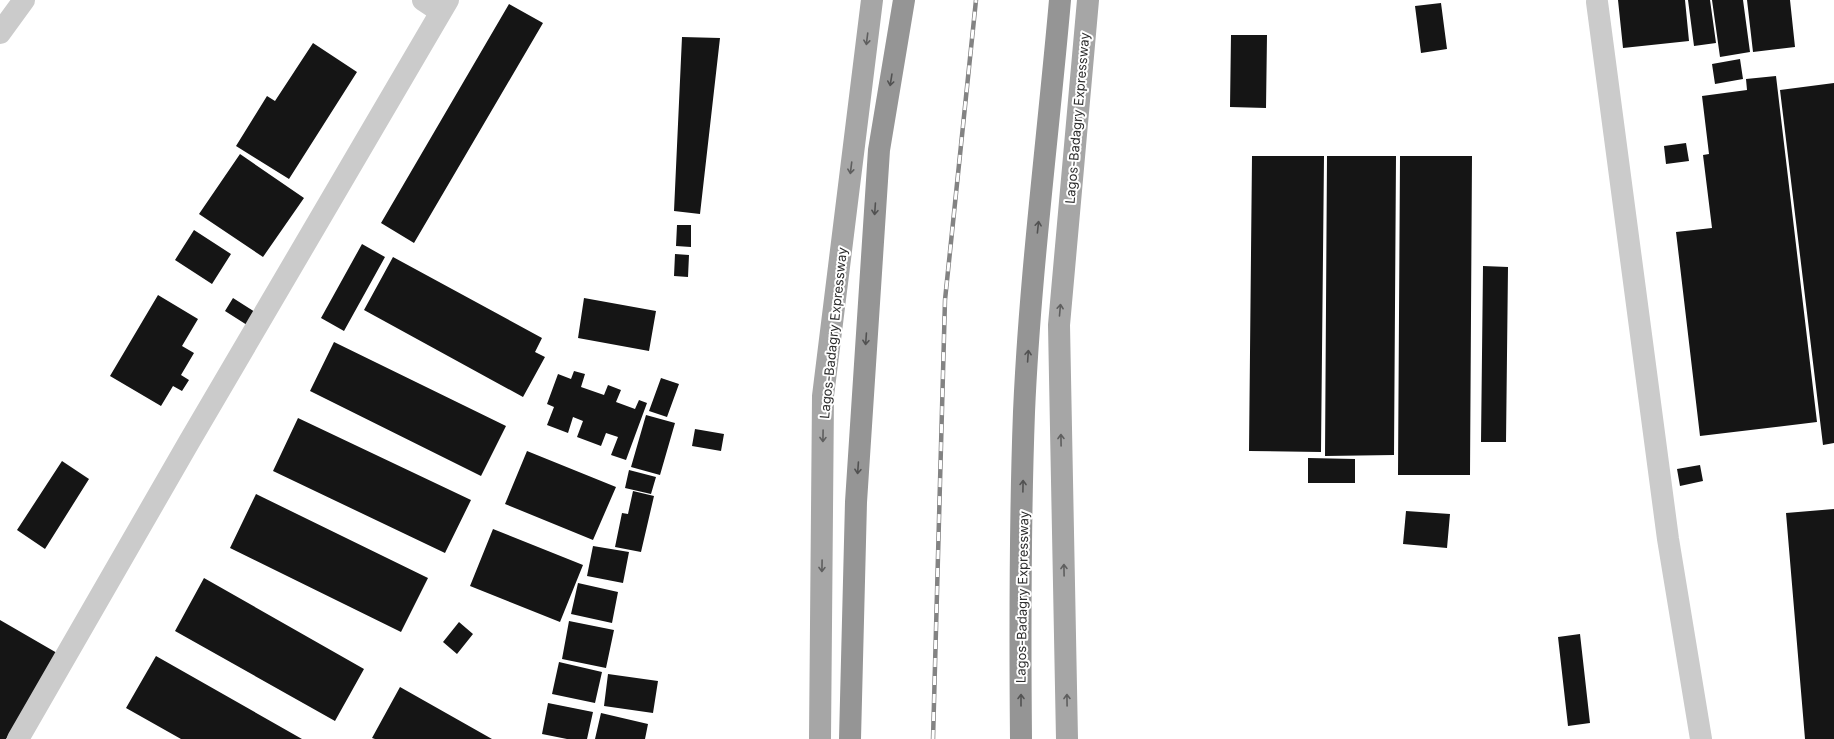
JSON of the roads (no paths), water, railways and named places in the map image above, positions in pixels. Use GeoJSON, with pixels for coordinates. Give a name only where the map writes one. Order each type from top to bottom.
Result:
{"type":"FeatureCollection","features":[{"type":"Feature","properties":{"kind":"highway"},"geometry":{"type":"LineString","coordinates":[[850,739],[856,502],[878,158],[904,0]]}},
{"type":"Feature","properties":{"kind":"highway","name":"Lagos-Badagry Expressway"},"geometry":{"type":"LineString","coordinates":[[1021,739],[1024,411],[1033,271],[1051,109],[1060,0]]}},
{"type":"Feature","properties":{"kind":"main road","name":"Lagos-Badagry Expressway"},"geometry":{"type":"LineString","coordinates":[[820,739],[824,396],[872,0]]}},
{"type":"Feature","properties":{"kind":"main road","name":"Lagos-Badagry Expressway"},"geometry":{"type":"LineString","coordinates":[[1067,739],[1059,325],[1088,0]]}},
{"type":"Feature","properties":{"kind":"street"},"geometry":{"type":"LineString","coordinates":[[0,33],[24,0]]}},
{"type":"Feature","properties":{"kind":"street"},"geometry":{"type":"LineString","coordinates":[[18,739],[189,442],[444,6],[423,0]]}},
{"type":"Feature","properties":{"kind":"street"},"geometry":{"type":"LineString","coordinates":[[1597,2],[1668,539],[1701,739]]}},
{"type":"Feature","properties":{"kind":"railway"},"geometry":{"type":"LineString","coordinates":[[933,739],[945,300],[976,0]]}}]}
